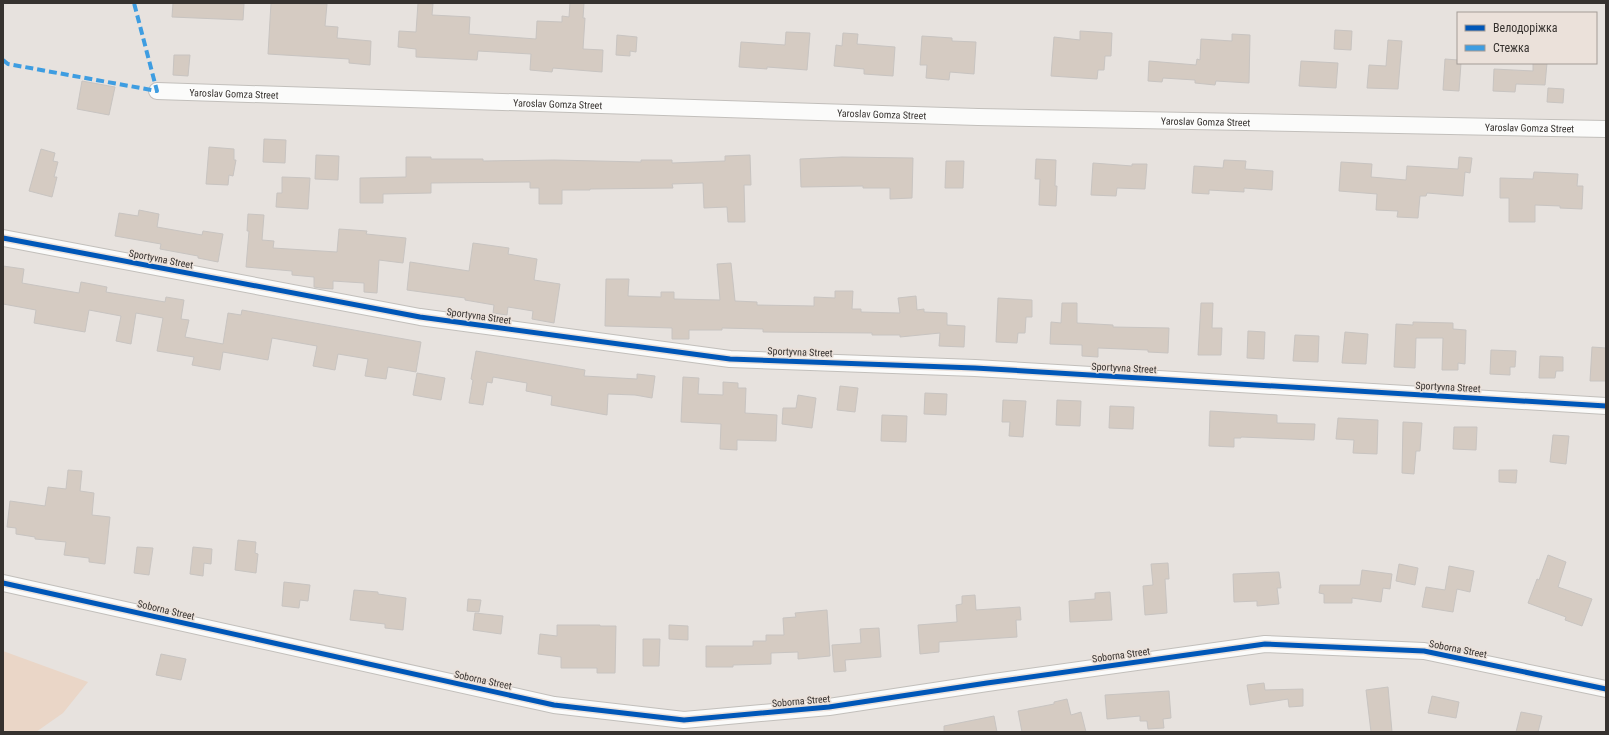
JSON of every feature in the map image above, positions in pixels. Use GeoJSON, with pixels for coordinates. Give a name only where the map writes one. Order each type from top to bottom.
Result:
{"type":"FeatureCollection","features":[{"type":"Feature","properties":{"kind":"street","name":"Yaroslav Gomza Street"},"geometry":{"type":"LineString","coordinates":[[157,91],[978,118],[1606,129]]}},
{"type":"Feature","properties":{"kind":"street","name":"Sportyvna Street"},"geometry":{"type":"LineString","coordinates":[[3,238],[420,317],[730,359],[976,368],[1606,406]]}},
{"type":"Feature","properties":{"kind":"street","name":"Soborna Street"},"geometry":{"type":"LineString","coordinates":[[3,583],[554,705],[684,720],[829,707],[987,682],[1265,644],[1424,652],[1606,689]]}},
{"type":"Feature","properties":{"kind":"shaded area"},"geometry":{"type":"Polygon","coordinates":[[[3,651],[88,682],[63,713],[36,732],[3,732],[3,651]]]}},
{"type":"Feature","properties":{"kind":"building"},"geometry":{"type":"Polygon","coordinates":[[[173,3],[244,4],[243,20],[172,17],[173,3]]]}},
{"type":"Feature","properties":{"kind":"building"},"geometry":{"type":"Polygon","coordinates":[[[271,3],[327,4],[325,26],[338,27],[337,38],[371,41],[370,65],[349,63],[349,59],[268,54],[271,3]]]}},
{"type":"Feature","properties":{"kind":"building"},"geometry":{"type":"Polygon","coordinates":[[[418,3],[433,4],[432,15],[470,17],[469,34],[536,39],[537,21],[562,22],[562,16],[569,17],[570,3],[584,3],[583,18],[585,18],[583,49],[603,50],[602,72],[553,68],[552,72],[530,70],[531,54],[478,51],[477,60],[416,57],[416,49],[398,47],[399,31],[416,32],[418,3]]]}},
{"type":"Feature","properties":{"kind":"building"},"geometry":{"type":"Polygon","coordinates":[[[1335,30],[1352,31],[1351,50],[1334,49],[1335,30]]]}},
{"type":"Feature","properties":{"kind":"building"},"geometry":{"type":"Polygon","coordinates":[[[1080,31],[1112,33],[1111,56],[1105,56],[1104,70],[1098,70],[1097,79],[1051,76],[1054,37],[1080,40],[1080,31]]]}},
{"type":"Feature","properties":{"kind":"building"},"geometry":{"type":"Polygon","coordinates":[[[786,32],[810,33],[807,70],[767,67],[767,69],[739,67],[741,42],[785,45],[786,32]]]}},
{"type":"Feature","properties":{"kind":"building"},"geometry":{"type":"Polygon","coordinates":[[[843,33],[858,34],[857,44],[895,47],[893,76],[864,74],[864,69],[834,66],[836,45],[842,46],[843,33]]]}},
{"type":"Feature","properties":{"kind":"building"},"geometry":{"type":"Polygon","coordinates":[[[1232,34],[1250,35],[1249,83],[1216,81],[1215,85],[1195,83],[1195,80],[1163,78],[1162,82],[1148,81],[1149,61],[1196,65],[1197,59],[1200,60],[1201,39],[1232,41],[1232,34]]]}},
{"type":"Feature","properties":{"kind":"building"},"geometry":{"type":"Polygon","coordinates":[[[617,35],[637,37],[636,52],[630,51],[630,56],[616,55],[617,35]]]}},
{"type":"Feature","properties":{"kind":"building"},"geometry":{"type":"Polygon","coordinates":[[[922,36],[952,38],[952,41],[976,42],[974,74],[950,72],[949,80],[926,78],[927,65],[920,65],[922,36]]]}},
{"type":"Feature","properties":{"kind":"building"},"geometry":{"type":"Polygon","coordinates":[[[1388,40],[1402,41],[1398,89],[1367,88],[1369,65],[1386,66],[1388,40]]]}},
{"type":"Feature","properties":{"kind":"building"},"geometry":{"type":"Polygon","coordinates":[[[174,55],[190,55],[188,76],[173,75],[174,55]]]}},
{"type":"Feature","properties":{"kind":"building"},"geometry":{"type":"Polygon","coordinates":[[[1445,59],[1457,60],[1457,64],[1461,64],[1459,91],[1443,90],[1445,59]]]}},
{"type":"Feature","properties":{"kind":"building"},"geometry":{"type":"Polygon","coordinates":[[[1301,61],[1338,63],[1336,88],[1299,86],[1301,61]]]}},
{"type":"Feature","properties":{"kind":"building"},"geometry":{"type":"Polygon","coordinates":[[[1533,64],[1547,64],[1545,85],[1516,84],[1515,92],[1493,91],[1494,69],[1533,71],[1533,64]]]}},
{"type":"Feature","properties":{"kind":"building"},"geometry":{"type":"Polygon","coordinates":[[[82,81],[115,87],[109,115],[77,109],[82,81]]]}},
{"type":"Feature","properties":{"kind":"building"},"geometry":{"type":"Polygon","coordinates":[[[1548,88],[1564,89],[1563,103],[1547,102],[1548,88]]]}},
{"type":"Feature","properties":{"kind":"building"},"geometry":{"type":"Polygon","coordinates":[[[264,139],[286,140],[285,163],[263,162],[264,139]]]}},
{"type":"Feature","properties":{"kind":"building"},"geometry":{"type":"Polygon","coordinates":[[[209,147],[234,149],[234,160],[236,160],[233,176],[229,175],[228,185],[206,184],[209,147]]]}},
{"type":"Feature","properties":{"kind":"building"},"geometry":{"type":"Polygon","coordinates":[[[41,149],[55,153],[53,161],[58,162],[54,177],[57,177],[52,197],[29,191],[41,149]]]}},
{"type":"Feature","properties":{"kind":"building"},"geometry":{"type":"Polygon","coordinates":[[[316,155],[339,156],[338,180],[315,179],[316,155]]]}},
{"type":"Feature","properties":{"kind":"building"},"geometry":{"type":"Polygon","coordinates":[[[750,155],[751,185],[744,185],[745,222],[728,222],[727,207],[704,208],[703,183],[672,184],[673,188],[562,190],[562,204],[539,204],[539,188],[530,188],[530,182],[431,183],[431,193],[383,194],[383,203],[360,203],[360,178],[406,177],[406,157],[431,157],[431,159],[483,159],[483,161],[554,160],[641,162],[641,160],[672,160],[672,163],[725,161],[725,156],[750,155]]]}},
{"type":"Feature","properties":{"kind":"building"},"geometry":{"type":"Polygon","coordinates":[[[842,157],[913,158],[912,198],[890,199],[890,188],[863,188],[863,186],[801,187],[800,159],[842,157]]]}},
{"type":"Feature","properties":{"kind":"building"},"geometry":{"type":"Polygon","coordinates":[[[1459,157],[1472,158],[1470,173],[1465,172],[1463,196],[1427,193],[1426,196],[1420,196],[1418,218],[1397,217],[1398,211],[1376,210],[1377,194],[1339,191],[1341,162],[1372,164],[1371,177],[1406,180],[1407,166],[1458,169],[1459,157]]]}},
{"type":"Feature","properties":{"kind":"building"},"geometry":{"type":"Polygon","coordinates":[[[1036,159],[1056,160],[1056,206],[1039,205],[1040,179],[1035,179],[1036,159]]]}},
{"type":"Feature","properties":{"kind":"building"},"geometry":{"type":"Polygon","coordinates":[[[1224,160],[1246,161],[1245,169],[1273,171],[1272,190],[1244,188],[1244,192],[1209,190],[1209,194],[1192,193],[1194,166],[1223,168],[1224,160]]]}},
{"type":"Feature","properties":{"kind":"building"},"geometry":{"type":"Polygon","coordinates":[[[946,161],[964,161],[963,188],[945,188],[946,161]]]}},
{"type":"Feature","properties":{"kind":"building"},"geometry":{"type":"Polygon","coordinates":[[[1093,163],[1132,166],[1132,164],[1147,164],[1145,189],[1117,188],[1116,196],[1091,195],[1093,163]]]}},
{"type":"Feature","properties":{"kind":"building"},"geometry":{"type":"Polygon","coordinates":[[[1534,172],[1578,174],[1577,186],[1583,186],[1582,209],[1535,205],[1535,222],[1509,222],[1509,198],[1500,198],[1500,178],[1533,179],[1534,172]]]}},
{"type":"Feature","properties":{"kind":"building"},"geometry":{"type":"Polygon","coordinates":[[[282,177],[310,178],[308,209],[276,207],[277,193],[282,193],[282,177]]]}},
{"type":"Feature","properties":{"kind":"building"},"geometry":{"type":"Polygon","coordinates":[[[139,210],[159,214],[157,227],[202,235],[203,231],[223,234],[218,262],[198,258],[198,256],[160,249],[161,244],[115,236],[119,213],[138,216],[139,210]]]}},
{"type":"Feature","properties":{"kind":"building"},"geometry":{"type":"Polygon","coordinates":[[[248,214],[264,215],[262,240],[274,241],[273,248],[337,252],[339,229],[367,231],[366,234],[406,238],[403,263],[379,260],[377,293],[364,292],[364,283],[333,281],[333,289],[320,288],[314,287],[314,277],[292,275],[292,271],[246,267],[249,231],[247,231],[248,214]]]}},
{"type":"Feature","properties":{"kind":"building"},"geometry":{"type":"Polygon","coordinates":[[[473,243],[509,248],[508,254],[537,259],[534,280],[560,284],[554,323],[532,319],[533,311],[508,307],[507,315],[493,313],[494,305],[465,300],[465,298],[407,290],[410,262],[469,271],[473,243]]]}},
{"type":"Feature","properties":{"kind":"building"},"geometry":{"type":"Polygon","coordinates":[[[731,263],[735,301],[757,302],[757,305],[814,306],[814,297],[835,298],[835,291],[853,291],[852,309],[861,309],[861,312],[900,313],[898,298],[916,296],[917,310],[924,309],[924,312],[947,313],[947,325],[965,326],[964,347],[939,346],[940,333],[900,337],[900,335],[872,335],[872,333],[763,332],[763,329],[722,328],[722,330],[689,330],[689,339],[672,339],[672,328],[605,326],[606,279],[629,279],[628,296],[661,297],[661,292],[674,292],[674,299],[720,300],[717,264],[731,263]]]}},
{"type":"Feature","properties":{"kind":"building"},"geometry":{"type":"Polygon","coordinates":[[[3,266],[24,269],[22,283],[79,293],[81,282],[107,287],[106,292],[165,302],[166,297],[184,300],[181,319],[189,320],[185,337],[223,344],[228,313],[241,315],[242,310],[421,342],[416,372],[388,367],[386,379],[365,376],[368,359],[338,354],[335,370],[313,366],[317,346],[272,338],[268,360],[223,352],[220,370],[192,365],[194,357],[157,351],[163,318],[136,313],[131,344],[116,341],[121,316],[89,310],[85,332],[34,323],[36,310],[3,304],[3,266]]]}},
{"type":"Feature","properties":{"kind":"building"},"geometry":{"type":"Polygon","coordinates":[[[998,298],[1032,300],[1032,317],[1026,317],[1025,333],[1018,333],[1017,343],[996,342],[998,298]]]}},
{"type":"Feature","properties":{"kind":"building"},"geometry":{"type":"Polygon","coordinates":[[[1062,303],[1077,303],[1077,323],[1113,325],[1113,327],[1169,328],[1168,353],[1148,352],[1148,350],[1098,348],[1098,357],[1082,356],[1082,345],[1050,344],[1051,322],[1061,323],[1062,303]]]}},
{"type":"Feature","properties":{"kind":"building"},"geometry":{"type":"Polygon","coordinates":[[[1201,303],[1213,303],[1212,328],[1222,328],[1221,355],[1198,355],[1201,303]]]}},
{"type":"Feature","properties":{"kind":"building"},"geometry":{"type":"Polygon","coordinates":[[[1413,322],[1453,323],[1453,329],[1466,330],[1465,364],[1458,363],[1458,370],[1442,370],[1443,338],[1416,338],[1415,368],[1394,367],[1396,324],[1413,325],[1413,322]]]}},
{"type":"Feature","properties":{"kind":"building"},"geometry":{"type":"Polygon","coordinates":[[[1248,331],[1265,332],[1264,359],[1247,358],[1248,331]]]}},
{"type":"Feature","properties":{"kind":"building"},"geometry":{"type":"Polygon","coordinates":[[[1345,332],[1368,334],[1366,364],[1342,363],[1345,332]]]}},
{"type":"Feature","properties":{"kind":"building"},"geometry":{"type":"Polygon","coordinates":[[[1295,335],[1319,336],[1318,362],[1293,361],[1295,335]]]}},
{"type":"Feature","properties":{"kind":"building"},"geometry":{"type":"Polygon","coordinates":[[[1592,347],[1606,348],[1606,381],[1590,381],[1592,347]]]}},
{"type":"Feature","properties":{"kind":"building"},"geometry":{"type":"Polygon","coordinates":[[[1491,350],[1516,351],[1515,367],[1510,367],[1510,375],[1490,374],[1491,350]]]}},
{"type":"Feature","properties":{"kind":"building"},"geometry":{"type":"Polygon","coordinates":[[[476,351],[585,370],[584,376],[637,379],[637,374],[655,376],[652,398],[635,395],[608,394],[607,415],[551,405],[552,396],[526,391],[527,383],[493,377],[492,383],[487,382],[483,405],[469,403],[473,380],[471,379],[476,351]]]}},
{"type":"Feature","properties":{"kind":"building"},"geometry":{"type":"Polygon","coordinates":[[[1540,356],[1563,357],[1563,371],[1556,371],[1555,378],[1539,378],[1540,356]]]}},
{"type":"Feature","properties":{"kind":"building"},"geometry":{"type":"Polygon","coordinates":[[[417,373],[445,378],[441,400],[413,395],[417,373]]]}},
{"type":"Feature","properties":{"kind":"building"},"geometry":{"type":"Polygon","coordinates":[[[683,377],[699,378],[698,394],[723,395],[723,382],[738,383],[738,388],[746,388],[745,413],[777,415],[776,441],[737,440],[737,450],[720,449],[721,424],[681,422],[683,377]]]}},
{"type":"Feature","properties":{"kind":"building"},"geometry":{"type":"Polygon","coordinates":[[[840,386],[858,388],[855,412],[837,410],[840,386]]]}},
{"type":"Feature","properties":{"kind":"building"},"geometry":{"type":"Polygon","coordinates":[[[925,393],[947,394],[946,415],[924,414],[925,393]]]}},
{"type":"Feature","properties":{"kind":"building"},"geometry":{"type":"Polygon","coordinates":[[[798,395],[816,398],[812,428],[782,424],[783,408],[796,408],[798,395]]]}},
{"type":"Feature","properties":{"kind":"building"},"geometry":{"type":"Polygon","coordinates":[[[1003,400],[1026,401],[1023,437],[1009,436],[1010,422],[1002,422],[1003,400]]]}},
{"type":"Feature","properties":{"kind":"building"},"geometry":{"type":"Polygon","coordinates":[[[1057,400],[1081,401],[1080,426],[1056,425],[1057,400]]]}},
{"type":"Feature","properties":{"kind":"building"},"geometry":{"type":"Polygon","coordinates":[[[1110,406],[1134,407],[1133,429],[1109,428],[1110,406]]]}},
{"type":"Feature","properties":{"kind":"building"},"geometry":{"type":"Polygon","coordinates":[[[1210,411],[1277,415],[1277,423],[1315,424],[1314,440],[1241,437],[1234,438],[1234,447],[1209,446],[1210,411]]]}},
{"type":"Feature","properties":{"kind":"building"},"geometry":{"type":"Polygon","coordinates":[[[882,415],[907,416],[906,442],[881,441],[882,415]]]}},
{"type":"Feature","properties":{"kind":"building"},"geometry":{"type":"Polygon","coordinates":[[[1338,418],[1378,420],[1377,454],[1353,453],[1354,440],[1336,439],[1338,418]]]}},
{"type":"Feature","properties":{"kind":"building"},"geometry":{"type":"Polygon","coordinates":[[[1403,422],[1422,423],[1420,451],[1416,451],[1414,474],[1402,473],[1403,422]]]}},
{"type":"Feature","properties":{"kind":"building"},"geometry":{"type":"Polygon","coordinates":[[[1454,427],[1477,427],[1476,450],[1453,449],[1454,427]]]}},
{"type":"Feature","properties":{"kind":"building"},"geometry":{"type":"Polygon","coordinates":[[[1553,435],[1569,436],[1566,464],[1550,462],[1553,435]]]}},
{"type":"Feature","properties":{"kind":"building"},"geometry":{"type":"Polygon","coordinates":[[[68,470],[82,471],[80,491],[94,493],[92,515],[110,517],[105,564],[89,562],[89,558],[64,555],[66,542],[35,539],[35,537],[16,534],[16,528],[7,527],[10,501],[45,506],[48,487],[66,489],[68,470]]]}},
{"type":"Feature","properties":{"kind":"building"},"geometry":{"type":"Polygon","coordinates":[[[1499,470],[1517,470],[1516,483],[1499,482],[1499,470]]]}},
{"type":"Feature","properties":{"kind":"building"},"geometry":{"type":"Polygon","coordinates":[[[238,540],[256,542],[255,553],[258,554],[256,573],[235,570],[238,540]]]}},
{"type":"Feature","properties":{"kind":"building"},"geometry":{"type":"Polygon","coordinates":[[[137,547],[153,548],[149,575],[134,573],[137,547]]]}},
{"type":"Feature","properties":{"kind":"building"},"geometry":{"type":"Polygon","coordinates":[[[193,547],[212,549],[211,564],[204,563],[203,576],[190,574],[193,547]]]}},
{"type":"Feature","properties":{"kind":"building"},"geometry":{"type":"Polygon","coordinates":[[[1548,555],[1566,562],[1558,587],[1592,599],[1582,626],[1565,620],[1566,617],[1528,603],[1537,579],[1539,580],[1548,555]]]}},
{"type":"Feature","properties":{"kind":"building"},"geometry":{"type":"Polygon","coordinates":[[[1168,563],[1169,579],[1165,579],[1167,613],[1145,615],[1143,586],[1153,585],[1151,564],[1168,563]]]}},
{"type":"Feature","properties":{"kind":"building"},"geometry":{"type":"Polygon","coordinates":[[[1399,564],[1418,568],[1415,585],[1396,581],[1399,564]]]}},
{"type":"Feature","properties":{"kind":"building"},"geometry":{"type":"Polygon","coordinates":[[[1449,566],[1474,571],[1470,592],[1457,589],[1453,612],[1422,607],[1426,587],[1445,590],[1449,566]]]}},
{"type":"Feature","properties":{"kind":"building"},"geometry":{"type":"Polygon","coordinates":[[[1362,570],[1392,574],[1390,589],[1383,588],[1381,602],[1352,598],[1352,603],[1324,603],[1324,594],[1319,593],[1320,585],[1360,585],[1362,570]]]}},
{"type":"Feature","properties":{"kind":"building"},"geometry":{"type":"Polygon","coordinates":[[[1279,572],[1281,588],[1277,588],[1279,604],[1257,606],[1257,601],[1234,602],[1233,574],[1279,572]]]}},
{"type":"Feature","properties":{"kind":"building"},"geometry":{"type":"Polygon","coordinates":[[[284,582],[310,585],[308,601],[300,600],[299,608],[282,606],[284,582]]]}},
{"type":"Feature","properties":{"kind":"building"},"geometry":{"type":"Polygon","coordinates":[[[354,590],[378,592],[378,594],[406,598],[403,630],[385,628],[385,624],[350,620],[354,590]]]}},
{"type":"Feature","properties":{"kind":"building"},"geometry":{"type":"Polygon","coordinates":[[[1110,592],[1112,620],[1070,622],[1069,601],[1095,599],[1095,593],[1110,592]]]}},
{"type":"Feature","properties":{"kind":"building"},"geometry":{"type":"Polygon","coordinates":[[[975,595],[976,610],[1020,607],[1021,620],[1016,620],[1017,637],[939,642],[939,652],[920,654],[918,625],[957,622],[956,605],[962,604],[962,596],[975,595]]]}},
{"type":"Feature","properties":{"kind":"building"},"geometry":{"type":"Polygon","coordinates":[[[468,599],[481,600],[479,612],[467,611],[468,599]]]}},
{"type":"Feature","properties":{"kind":"building"},"geometry":{"type":"Polygon","coordinates":[[[827,610],[830,656],[798,659],[798,652],[771,653],[771,664],[733,665],[733,667],[706,667],[706,646],[753,646],[753,641],[766,641],[766,635],[784,635],[783,618],[796,617],[795,613],[827,610]]]}},
{"type":"Feature","properties":{"kind":"building"},"geometry":{"type":"Polygon","coordinates":[[[475,613],[503,616],[501,634],[473,630],[475,613]]]}},
{"type":"Feature","properties":{"kind":"building"},"geometry":{"type":"Polygon","coordinates":[[[557,625],[616,626],[615,673],[597,673],[597,668],[561,668],[561,657],[538,654],[540,634],[557,636],[557,625]]]}},
{"type":"Feature","properties":{"kind":"building"},"geometry":{"type":"Polygon","coordinates":[[[669,625],[688,626],[688,640],[669,639],[669,625]]]}},
{"type":"Feature","properties":{"kind":"building"},"geometry":{"type":"Polygon","coordinates":[[[879,628],[881,657],[845,660],[846,671],[834,672],[832,645],[861,643],[860,629],[879,628]]]}},
{"type":"Feature","properties":{"kind":"building"},"geometry":{"type":"Polygon","coordinates":[[[643,639],[660,639],[659,666],[643,666],[643,639]]]}},
{"type":"Feature","properties":{"kind":"building"},"geometry":{"type":"Polygon","coordinates":[[[161,654],[186,659],[181,680],[156,675],[161,654]]]}},
{"type":"Feature","properties":{"kind":"building"},"geometry":{"type":"Polygon","coordinates":[[[1264,683],[1265,690],[1303,689],[1303,706],[1289,707],[1288,699],[1250,705],[1247,685],[1264,683]]]}},
{"type":"Feature","properties":{"kind":"building"},"geometry":{"type":"Polygon","coordinates":[[[1388,687],[1392,732],[1371,732],[1366,690],[1388,687]]]}},
{"type":"Feature","properties":{"kind":"building"},"geometry":{"type":"Polygon","coordinates":[[[1169,691],[1171,718],[1163,719],[1164,728],[1148,729],[1147,721],[1140,721],[1140,716],[1107,719],[1105,695],[1169,691]]]}},
{"type":"Feature","properties":{"kind":"building"},"geometry":{"type":"Polygon","coordinates":[[[1432,696],[1459,702],[1456,718],[1428,713],[1432,696]]]}},
{"type":"Feature","properties":{"kind":"building"},"geometry":{"type":"Polygon","coordinates":[[[1067,699],[1071,715],[1081,712],[1086,732],[1022,732],[1018,711],[1054,704],[1054,702],[1067,699]]]}},
{"type":"Feature","properties":{"kind":"building"},"geometry":{"type":"Polygon","coordinates":[[[1521,712],[1542,716],[1538,732],[1516,732],[1521,712]]]}},
{"type":"Feature","properties":{"kind":"building"},"geometry":{"type":"Polygon","coordinates":[[[994,716],[997,732],[944,732],[944,726],[994,716]]]}},
{"type":"Feature","properties":{"kind":"marked path"},"geometry":{"type":"LineString","coordinates":[[3,60],[8,64],[157,91],[134,3]]}},
{"type":"Feature","properties":{"kind":"cycle path"},"geometry":{"type":"LineString","coordinates":[[3,238],[420,317],[730,359],[975,368],[1606,406]]}},
{"type":"Feature","properties":{"kind":"cycle path"},"geometry":{"type":"LineString","coordinates":[[3,583],[554,705],[684,720],[829,707],[1265,644],[1424,651],[1606,689]]}}]}
